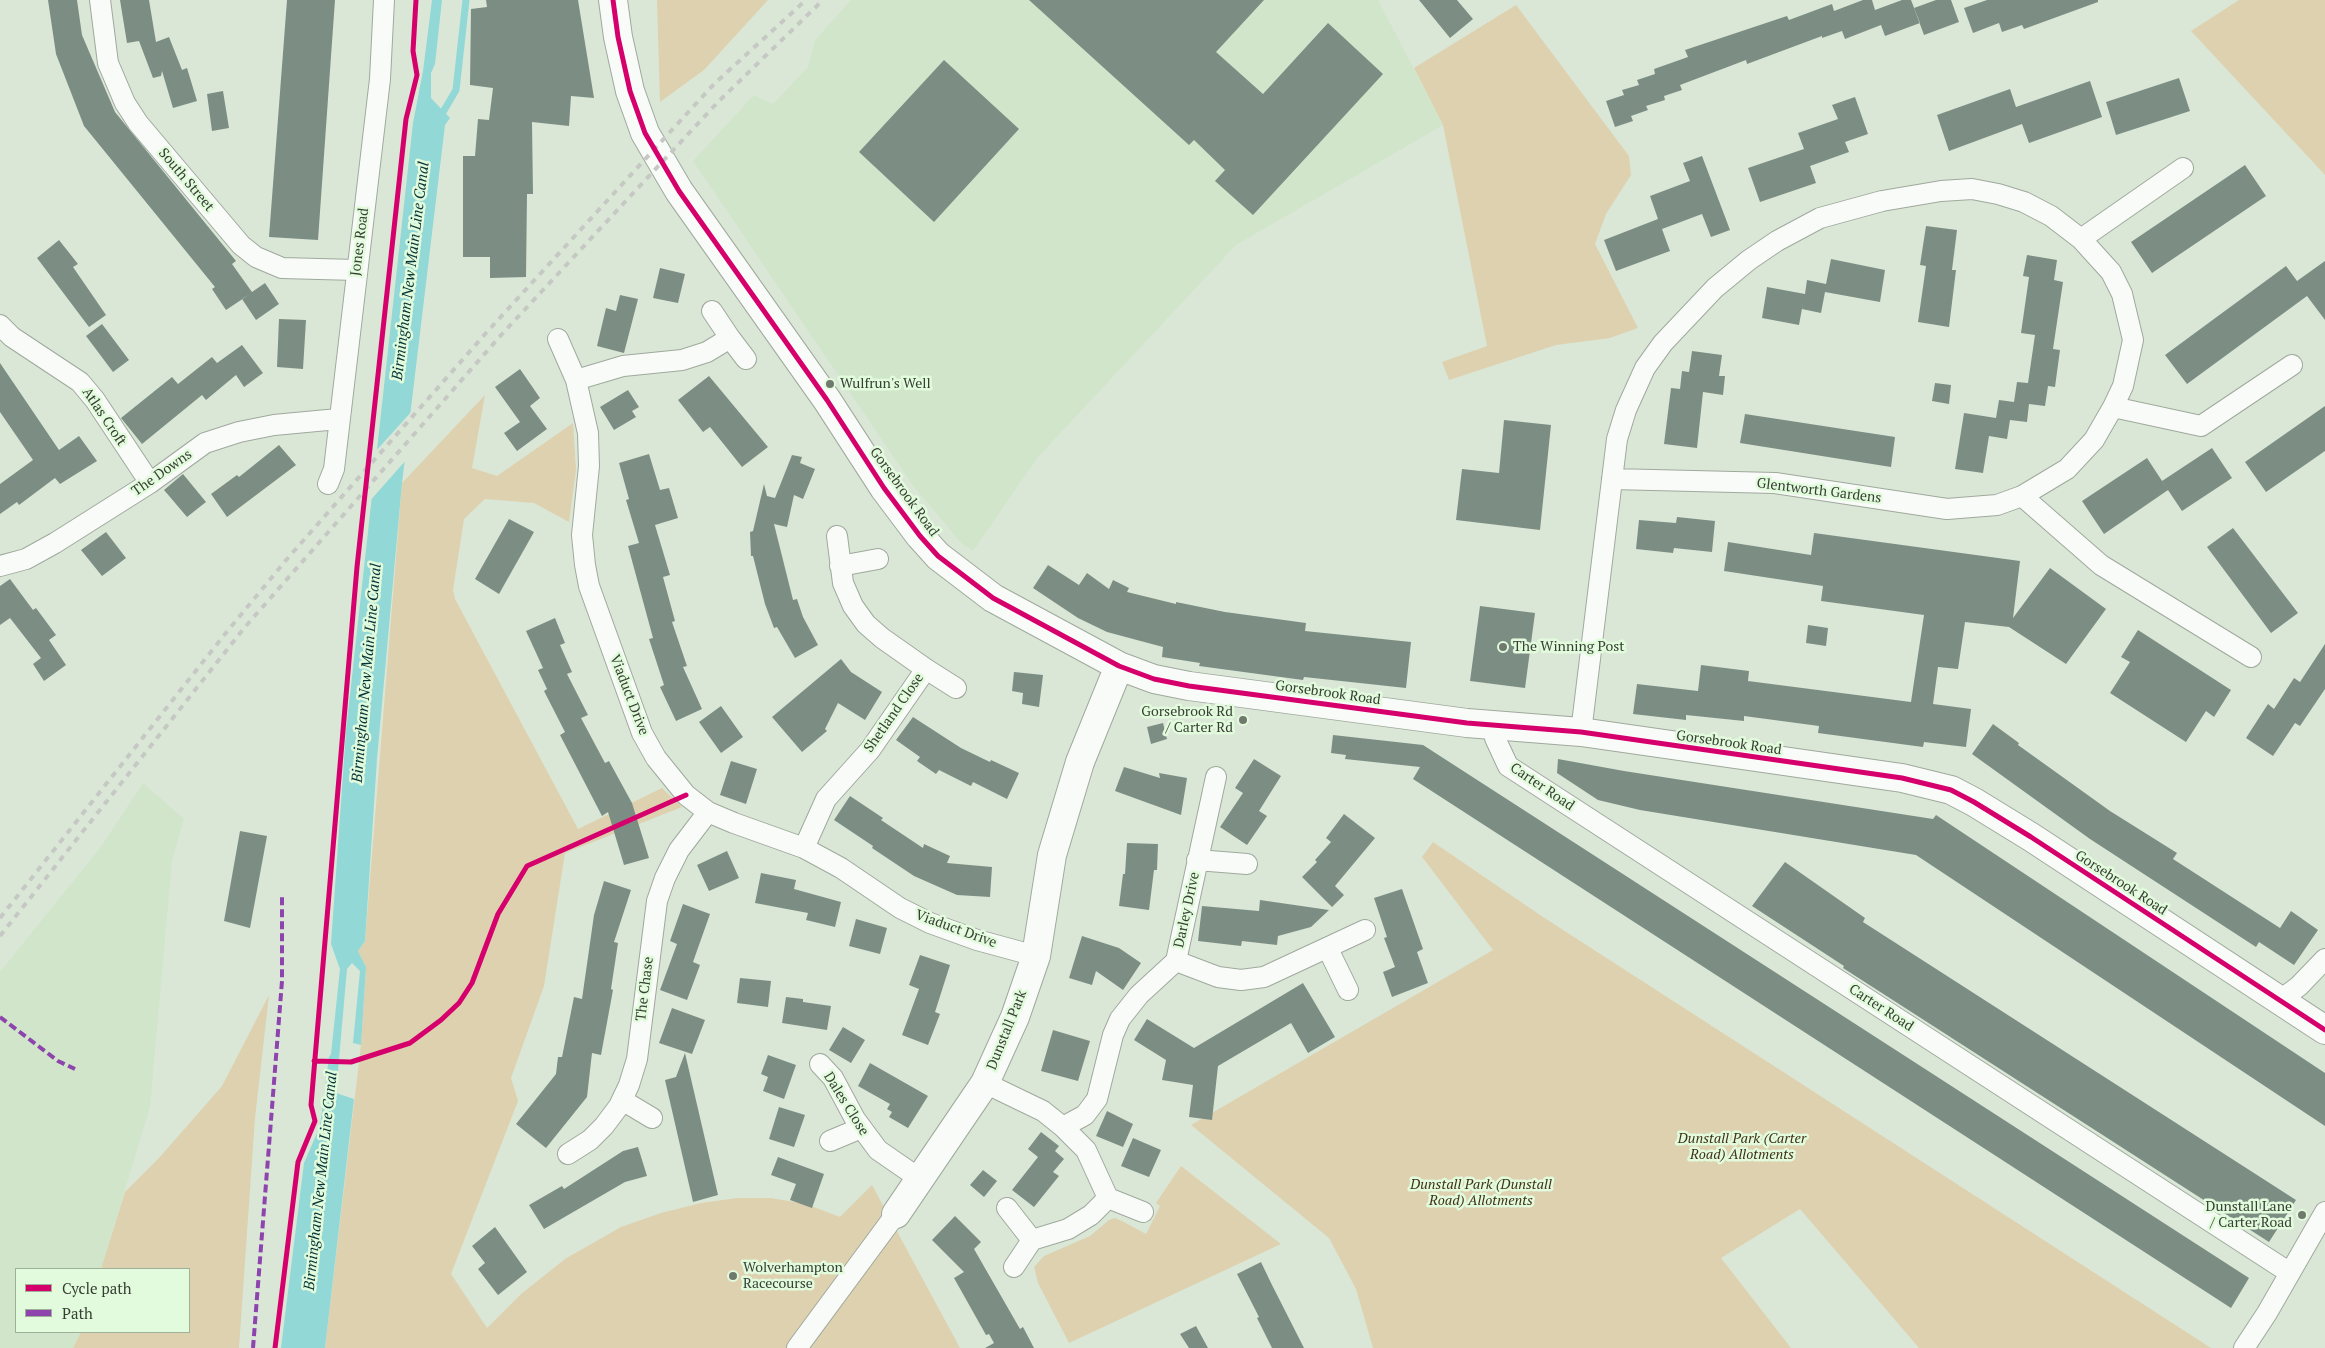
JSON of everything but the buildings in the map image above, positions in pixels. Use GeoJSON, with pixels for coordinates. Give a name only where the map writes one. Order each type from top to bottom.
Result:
{"type":"FeatureCollection","features":[{"type":"Feature","properties":{"kind":"street","name":"South Street"},"geometry":{"type":"LineString","coordinates":[[100,0],[108,62],[125,103],[138,123],[241,245],[256,258],[282,268],[356,270]]}},
{"type":"Feature","properties":{"kind":"street","name":"Jones Road"},"geometry":{"type":"LineString","coordinates":[[328,484],[334,469],[338,419],[380,80],[384,0]]}},
{"type":"Feature","properties":{"kind":"street","name":"Gorsebrook Road"},"geometry":{"type":"LineString","coordinates":[[613,0],[618,37],[628,82],[645,133],[679,191],[827,400],[884,488],[920,536],[938,556],[993,598],[1119,666],[1154,678],[1189,686],[1494,726],[1581,732],[1902,778],[1950,790],[1974,802],[2031,837],[2325,1030]]}},
{"type":"Feature","properties":{"kind":"street"},"geometry":{"type":"LineString","coordinates":[[2081,239],[2183,168]]}},
{"type":"Feature","properties":{"kind":"street","name":"Glentworth Gardens"},"geometry":{"type":"LineString","coordinates":[[1581,732],[1616,439],[1626,410],[1645,368],[1663,343],[1715,288],[1749,260],[1777,241],[1820,218],[1882,201],[1941,191],[1972,189],[2024,202],[2051,216],[2081,239],[2110,272],[2122,294],[2133,340],[2123,386],[2113,408],[2094,440],[2067,469],[2022,496],[1997,505],[1947,509],[1775,483],[1612,479]]}},
{"type":"Feature","properties":{"kind":"street"},"geometry":{"type":"LineString","coordinates":[[712,311],[746,359]]}},
{"type":"Feature","properties":{"kind":"street","name":"Atlas Croft"},"geometry":{"type":"LineString","coordinates":[[0,325],[12,337],[80,382],[95,400],[150,484]]}},
{"type":"Feature","properties":{"kind":"street"},"geometry":{"type":"LineString","coordinates":[[576,380],[622,366],[696,357],[730,338]]}},
{"type":"Feature","properties":{"kind":"street","name":"Viaduct Drive"},"geometry":{"type":"LineString","coordinates":[[558,339],[576,380],[588,433],[589,466],[582,535],[584,565],[589,586],[642,733],[656,758],[686,794],[708,812],[804,848],[841,868],[900,908],[930,923],[977,940],[1036,956]]}},
{"type":"Feature","properties":{"kind":"street"},"geometry":{"type":"LineString","coordinates":[[2113,408],[2201,426],[2292,365]]}},
{"type":"Feature","properties":{"kind":"street","name":"The Downs"},"geometry":{"type":"LineString","coordinates":[[0,566],[26,559],[150,484],[205,443],[239,432],[274,425],[338,419]]}},
{"type":"Feature","properties":{"kind":"street"},"geometry":{"type":"LineString","coordinates":[[2022,496],[2101,565],[2251,657]]}},
{"type":"Feature","properties":{"kind":"street","name":"Shetland Close"},"geometry":{"type":"LineString","coordinates":[[804,848],[826,799],[870,750],[926,669],[899,651],[866,624],[853,606],[840,566],[837,536]]}},
{"type":"Feature","properties":{"kind":"street"},"geometry":{"type":"LineString","coordinates":[[840,566],[878,559]]}},
{"type":"Feature","properties":{"kind":"street","name":"Dunstall Park"},"geometry":{"type":"LineString","coordinates":[[798,1348],[896,1214],[985,1083],[1014,1017],[1036,956],[1052,855],[1080,762],[1119,666]]}},
{"type":"Feature","properties":{"kind":"street"},"geometry":{"type":"LineString","coordinates":[[926,669],[956,688]]}},
{"type":"Feature","properties":{"kind":"street","name":"Carter Road"},"geometry":{"type":"LineString","coordinates":[[1494,726],[1495,738],[1508,766],[2290,1273]]}},
{"type":"Feature","properties":{"kind":"street","name":"Darley Drive"},"geometry":{"type":"LineString","coordinates":[[1063,1127],[1085,1115],[1097,1099],[1113,1035],[1120,1019],[1139,995],[1176,961],[1216,777]]}},
{"type":"Feature","properties":{"kind":"street","name":"The Chase"},"geometry":{"type":"LineString","coordinates":[[568,1154],[590,1140],[604,1126],[622,1100],[637,1059],[657,901],[665,878],[679,850],[708,812]]}},
{"type":"Feature","properties":{"kind":"street","name":"Darley Drive"},"geometry":{"type":"LineString","coordinates":[[1197,860],[1247,864]]}},
{"type":"Feature","properties":{"kind":"street","name":"Darley Drive"},"geometry":{"type":"LineString","coordinates":[[1176,961],[1218,977],[1241,980],[1264,977],[1328,949],[1365,930]]}},
{"type":"Feature","properties":{"kind":"street"},"geometry":{"type":"LineString","coordinates":[[1328,949],[1348,990]]}},
{"type":"Feature","properties":{"kind":"street"},"geometry":{"type":"LineString","coordinates":[[2279,1001],[2300,986],[2325,958]]}},
{"type":"Feature","properties":{"kind":"street","name":"Dales Close"},"geometry":{"type":"LineString","coordinates":[[820,1064],[843,1094],[861,1128],[878,1150],[920,1179]]}},
{"type":"Feature","properties":{"kind":"street"},"geometry":{"type":"LineString","coordinates":[[985,1083],[1043,1110],[1086,1150],[1108,1198],[1143,1212]]}},
{"type":"Feature","properties":{"kind":"street"},"geometry":{"type":"LineString","coordinates":[[622,1100],[652,1118]]}},
{"type":"Feature","properties":{"kind":"street"},"geometry":{"type":"LineString","coordinates":[[830,1141],[861,1128]]}},
{"type":"Feature","properties":{"kind":"street"},"geometry":{"type":"LineString","coordinates":[[1014,1267],[1032,1240],[1068,1228],[1092,1215],[1108,1198]]}},
{"type":"Feature","properties":{"kind":"street"},"geometry":{"type":"LineString","coordinates":[[1008,1208],[1032,1240]]}},
{"type":"Feature","properties":{"kind":"street"},"geometry":{"type":"LineString","coordinates":[[2244,1348],[2267,1313],[2325,1212]]}},
{"type":"Feature","properties":{"kind":"shaded area"},"geometry":{"type":"Polygon","coordinates":[[[851,0],[1378,0],[1443,125],[1236,245],[1037,458],[973,551],[962,544],[914,487],[693,161],[754,95],[773,104],[808,67],[815,40],[851,0]]]}},
{"type":"Feature","properties":{"kind":"shaded area"},"geometry":{"type":"Polygon","coordinates":[[[143,783],[184,819],[172,861],[150,1107],[101,1268],[15,1268],[15,1333],[80,1333],[73,1348],[0,1348],[0,972],[100,848],[143,783]]]}},
{"type":"Feature","properties":{"kind":"green space"},"geometry":{"type":"Polygon","coordinates":[[[657,0],[768,0],[704,70],[660,102],[657,0]]]}},
{"type":"Feature","properties":{"kind":"green space"},"geometry":{"type":"Polygon","coordinates":[[[2239,0],[2325,0],[2325,175],[2191,31],[2239,0]]]}},
{"type":"Feature","properties":{"kind":"green space"},"geometry":{"type":"Polygon","coordinates":[[[1516,5],[1629,156],[1631,175],[1606,214],[1595,244],[1638,328],[1610,338],[1556,345],[1449,380],[1442,362],[1487,346],[1443,125],[1414,68],[1516,5]]]}},
{"type":"Feature","properties":{"kind":"green space"},"geometry":{"type":"Polygon","coordinates":[[[485,395],[472,468],[497,476],[573,423],[576,470],[569,522],[534,503],[485,499],[464,519],[453,590],[455,599],[578,829],[662,788],[682,807],[565,853],[544,986],[511,1078],[518,1101],[451,1274],[487,1328],[521,1294],[565,1259],[621,1227],[661,1213],[701,1203],[737,1198],[771,1198],[806,1204],[840,1217],[872,1185],[960,1348],[325,1348],[361,1045],[366,967],[358,951],[365,941],[402,483],[485,395]]]}},
{"type":"Feature","properties":{"kind":"green space"},"geometry":{"type":"Polygon","coordinates":[[[1433,842],[1543,917],[2211,1348],[1919,1348],[1800,1209],[1721,1258],[1791,1348],[1373,1348],[1356,1289],[1329,1238],[1191,1125],[1493,950],[1422,857],[1433,842]]]}},
{"type":"Feature","properties":{"kind":"green space"},"geometry":{"type":"Polygon","coordinates":[[[269,995],[255,1118],[239,1348],[73,1348],[80,1333],[190,1333],[190,1268],[101,1268],[125,1192],[159,1158],[222,1086],[269,995]]]}},
{"type":"Feature","properties":{"kind":"green space"},"geometry":{"type":"Polygon","coordinates":[[[1181,1166],[1281,1244],[1069,1343],[1038,1283],[1034,1267],[1044,1256],[1090,1236],[1109,1220],[1115,1218],[1146,1234],[1160,1206],[1156,1203],[1181,1166]]]}},
{"type":"Feature","properties":{"kind":"water","name":"Birmingham New Main Line Canal"},"geometry":{"type":"Polygon","coordinates":[[[432,0],[442,0],[435,64],[431,73],[431,98],[450,118],[445,125],[402,483],[377,759],[365,941],[358,951],[366,967],[361,1045],[353,1043],[360,971],[352,963],[347,969],[336,1093],[354,1099],[325,1348],[281,1348],[304,1163],[320,1126],[329,1057],[331,1054],[340,969],[331,944],[346,731],[413,123],[423,71],[432,0]]]}},
{"type":"Feature","properties":{"kind":"pier"},"geometry":{"type":"Polygon","coordinates":[[[413,410],[407,459],[368,503],[374,453],[413,410]]]}},
{"type":"Feature","properties":{"kind":"waterway"},"geometry":{"type":"LineString","coordinates":[[439,119],[456,90],[466,0]]}},
{"type":"Feature","properties":{"kind":"railway"},"geometry":{"type":"LineString","coordinates":[[0,918],[225,634],[287,559],[486,333],[714,84],[806,0]]}},
{"type":"Feature","properties":{"kind":"railway"},"geometry":{"type":"LineString","coordinates":[[0,936],[245,627],[502,334],[718,102],[823,0]]}},
{"type":"Feature","properties":{"kind":"marked path"},"geometry":{"type":"LineString","coordinates":[[253,1348],[282,981],[282,897]]}},
{"type":"Feature","properties":{"kind":"marked path"},"geometry":{"type":"LineString","coordinates":[[0,1017],[58,1061],[75,1069]]}},
{"type":"Feature","properties":{"kind":"cycle path"},"geometry":{"type":"LineString","coordinates":[[275,1348],[298,1162],[315,1121],[311,1105],[357,567],[406,119],[417,75],[413,51],[416,0]]}},
{"type":"Feature","properties":{"kind":"cycle path"},"geometry":{"type":"LineString","coordinates":[[613,0],[618,37],[630,91],[645,133],[679,191],[827,400],[884,488],[920,536],[938,556],[993,598],[1119,666],[1154,679],[1189,686],[1467,723],[1581,732],[1902,778],[1951,790],[2031,837],[2325,1030]]}},
{"type":"Feature","properties":{"kind":"cycle path"},"geometry":{"type":"LineString","coordinates":[[314,1061],[351,1062],[410,1043],[441,1020],[459,1003],[472,983],[498,914],[527,866],[686,795]]}},
{"type":"Feature","properties":{"kind":"place","name":"Wulfrun's Well"},"geometry":{"type":"Point","coordinates":[830,384]}},
{"type":"Feature","properties":{"kind":"place","name":"The Winning Post"},"geometry":{"type":"Point","coordinates":[1503,647]}},
{"type":"Feature","properties":{"kind":"place","name":"Gorsebrook Rd / Carter Rd"},"geometry":{"type":"Point","coordinates":[1243,720]}},
{"type":"Feature","properties":{"kind":"place","name":"Dunstall Lane / Carter Road"},"geometry":{"type":"Point","coordinates":[2302,1215]}},
{"type":"Feature","properties":{"kind":"place","name":"Wolverhampton Racecourse"},"geometry":{"type":"Point","coordinates":[733,1276]}},
{"type":"Feature","properties":{"kind":"park label","name":"Dunstall Park (Carter Road) Allotments"},"geometry":{"type":"Point","coordinates":[1742,1148]}},
{"type":"Feature","properties":{"kind":"park label","name":"Dunstall Park (Dunstall Road) Allotments"},"geometry":{"type":"Point","coordinates":[1481,1194]}}]}
